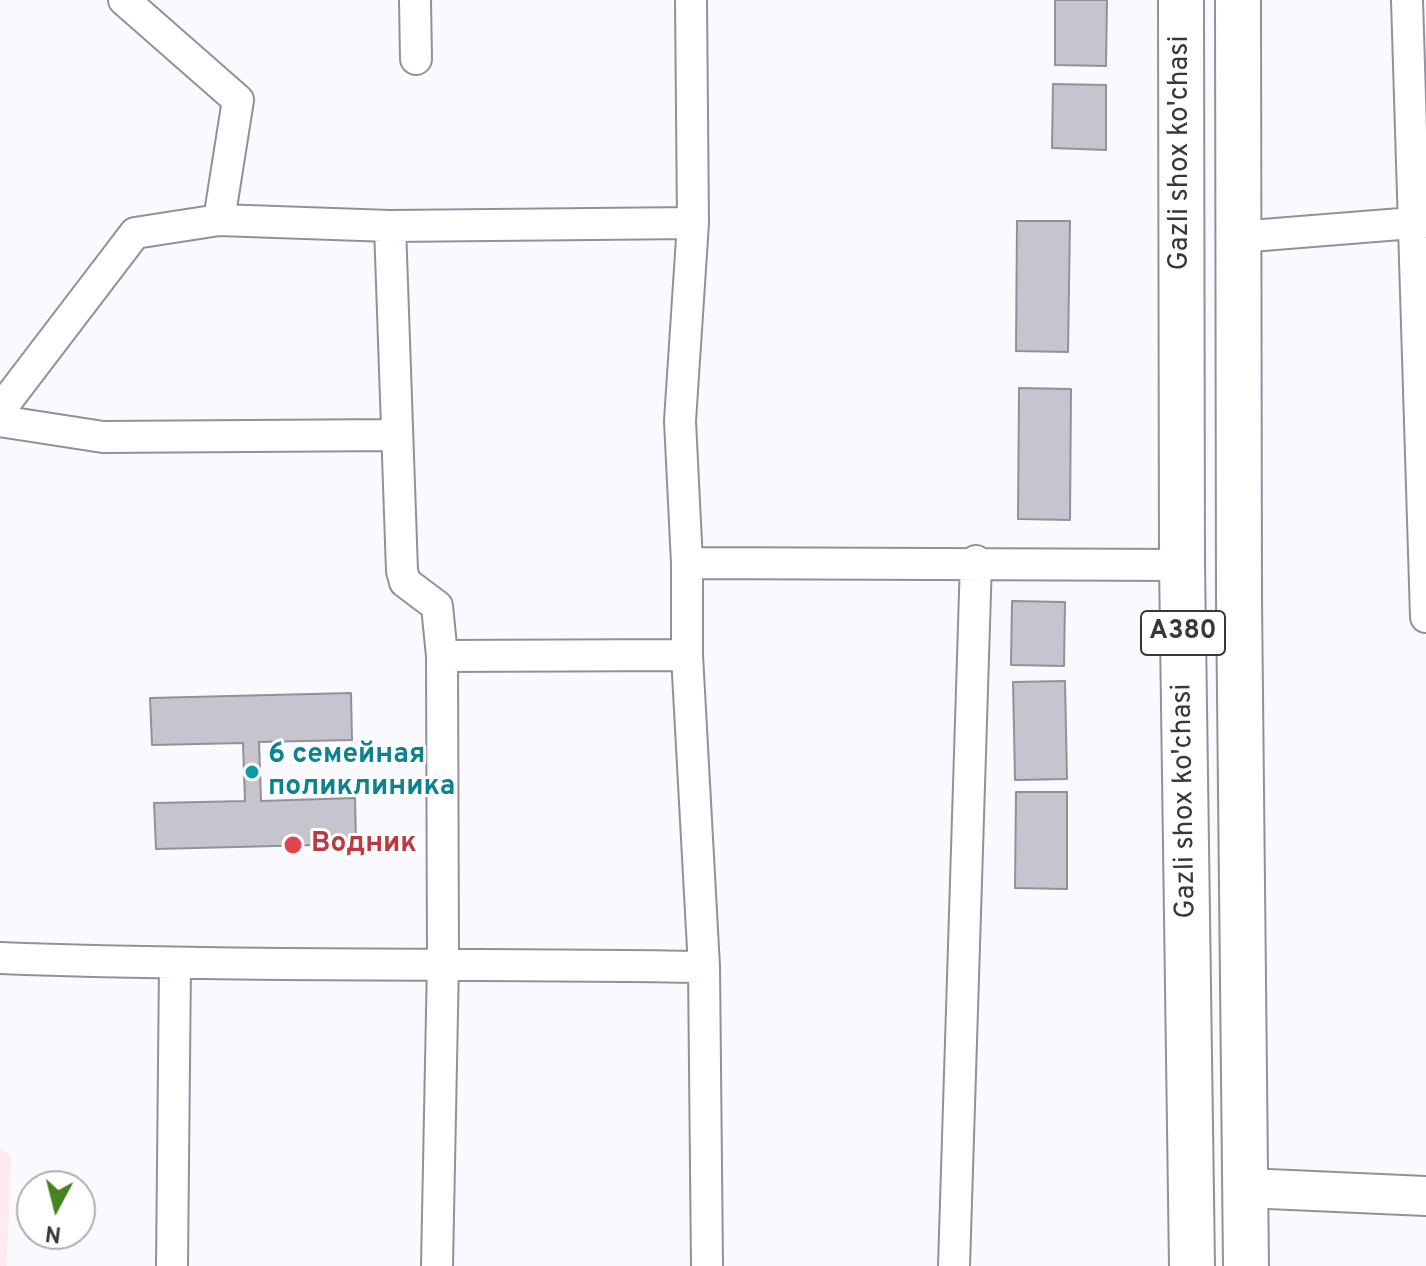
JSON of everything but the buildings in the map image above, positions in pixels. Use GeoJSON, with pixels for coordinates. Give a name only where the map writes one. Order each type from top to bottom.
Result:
{"type":"FeatureCollection","features":[{"type":"Feature","properties":{"kind":"highway","name":"Gazli shox ko'chasi"},"geometry":{"type":"LineString","coordinates":[[1181,0],[1182,565],[1192,1266]]}},
{"type":"Feature","properties":{"kind":"highway","name":"Gazli shox ko'chasi"},"geometry":{"type":"LineString","coordinates":[[1238,0],[1246,1266]]}},
{"type":"Feature","properties":{"kind":"street"},"geometry":{"type":"LineString","coordinates":[[124,0],[238,100],[219,220]]}},
{"type":"Feature","properties":{"kind":"street"},"geometry":{"type":"LineString","coordinates":[[415,0],[416,59]]}},
{"type":"Feature","properties":{"kind":"street"},"geometry":{"type":"LineString","coordinates":[[691,0],[693,223],[680,421],[687,563],[687,655],[704,967],[707,1266]]}},
{"type":"Feature","properties":{"kind":"street"},"geometry":{"type":"LineString","coordinates":[[1407,0],[1421,222],[1426,617]]}},
{"type":"Feature","properties":{"kind":"street"},"geometry":{"type":"LineString","coordinates":[[0,410],[135,233],[219,220],[390,226],[693,223]]}},
{"type":"Feature","properties":{"kind":"street"},"geometry":{"type":"LineString","coordinates":[[1238,237],[1421,222]]}},
{"type":"Feature","properties":{"kind":"street"},"geometry":{"type":"LineString","coordinates":[[390,226],[402,571],[405,582],[437,606],[442,656],[443,962],[437,1266]]}},
{"type":"Feature","properties":{"kind":"street"},"geometry":{"type":"LineString","coordinates":[[0,421],[103,437],[395,435]]}},
{"type":"Feature","properties":{"kind":"street"},"geometry":{"type":"LineString","coordinates":[[687,563],[976,561],[1182,565]]}},
{"type":"Feature","properties":{"kind":"street"},"geometry":{"type":"LineString","coordinates":[[954,1266],[976,561]]}},
{"type":"Feature","properties":{"kind":"street"},"geometry":{"type":"LineString","coordinates":[[442,656],[687,655]]}},
{"type":"Feature","properties":{"kind":"street"},"geometry":{"type":"LineString","coordinates":[[0,958],[175,964],[443,962],[704,967]]}},
{"type":"Feature","properties":{"kind":"street"},"geometry":{"type":"LineString","coordinates":[[172,1266],[175,964]]}},
{"type":"Feature","properties":{"kind":"street"},"geometry":{"type":"LineString","coordinates":[[1246,1188],[1426,1196]]}},
{"type":"Feature","properties":{"kind":"shaded area"},"geometry":{"type":"Polygon","coordinates":[[[0,1147],[11,1156],[7,1266],[0,1266],[0,1147]]]}},
{"type":"Feature","properties":{"kind":"place","name":"6 семейная поликлиника"},"geometry":{"type":"Point","coordinates":[252,772]}},
{"type":"Feature","properties":{"kind":"place","name":"Водник"},"geometry":{"type":"Point","coordinates":[293,845]}}]}
